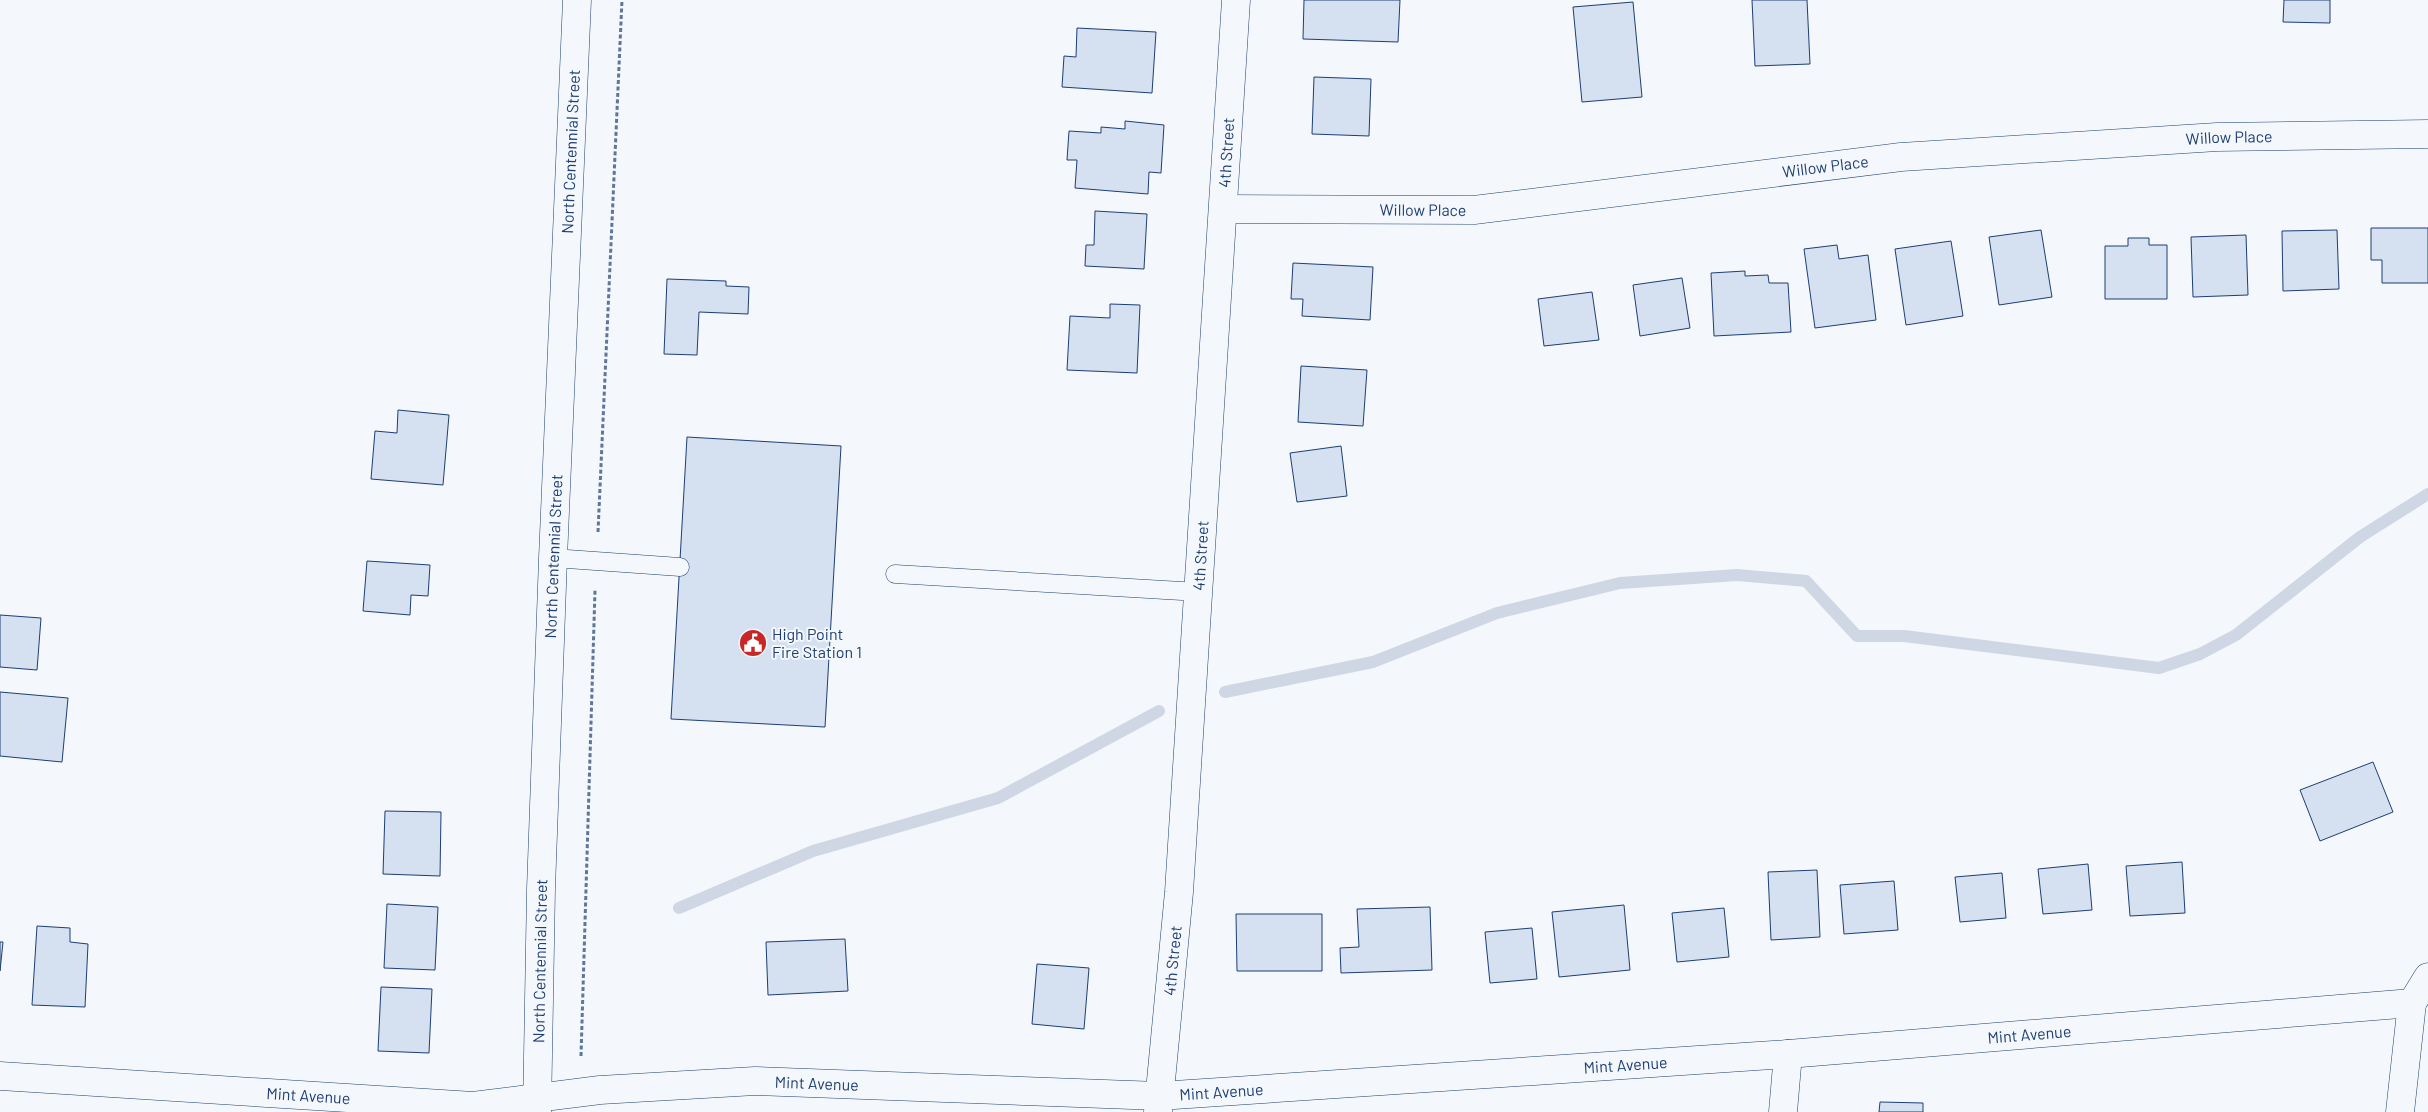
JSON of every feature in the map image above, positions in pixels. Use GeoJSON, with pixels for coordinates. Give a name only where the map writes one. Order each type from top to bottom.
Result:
{"type":"FeatureCollection","features":[{"type":"Feature","properties":{"kind":"street","name":"North Centennial Street"},"geometry":{"type":"LineString","coordinates":[[537,1105],[541,888],[577,0]]}},
{"type":"Feature","properties":{"kind":"street","name":"4th Street"},"geometry":{"type":"LineString","coordinates":[[1159,1104],[1179,892],[1236,0]]}},
{"type":"Feature","properties":{"kind":"street","name":"Willow Place"},"geometry":{"type":"LineString","coordinates":[[1224,209],[1474,210],[1901,157],[2217,137],[2428,134]]}},
{"type":"Feature","properties":{"kind":"street"},"geometry":{"type":"LineString","coordinates":[[2400,1112],[2412,1003],[2428,977]]}},
{"type":"Feature","properties":{"kind":"street","name":"Mint Avenue"},"geometry":{"type":"LineString","coordinates":[[0,1076],[473,1106],[537,1105],[600,1090],[755,1081],[1159,1104],[2412,1003]]}},
{"type":"Feature","properties":{"kind":"street"},"geometry":{"type":"LineString","coordinates":[[1783,1112],[1788,1054]]}},
{"type":"Feature","properties":{"kind":"lane"},"geometry":{"type":"LineString","coordinates":[[553,558],[680,567]]}},
{"type":"Feature","properties":{"kind":"lane"},"geometry":{"type":"LineString","coordinates":[[894,574],[1199,592]]}},
{"type":"Feature","properties":{"kind":"building"},"geometry":{"type":"Polygon","coordinates":[[[1304,0],[1400,0],[1398,42],[1303,39],[1304,0]]]}},
{"type":"Feature","properties":{"kind":"building"},"geometry":{"type":"Polygon","coordinates":[[[1752,0],[1807,0],[1810,64],[1755,66],[1752,0]]]}},
{"type":"Feature","properties":{"kind":"building"},"geometry":{"type":"Polygon","coordinates":[[[2284,0],[2330,0],[2330,23],[2283,22],[2284,0]]]}},
{"type":"Feature","properties":{"kind":"building"},"geometry":{"type":"Polygon","coordinates":[[[1633,2],[1642,97],[1582,102],[1573,7],[1633,2]]]}},
{"type":"Feature","properties":{"kind":"building"},"geometry":{"type":"Polygon","coordinates":[[[1077,28],[1156,32],[1152,93],[1062,87],[1064,56],[1076,57],[1077,28]]]}},
{"type":"Feature","properties":{"kind":"building"},"geometry":{"type":"Polygon","coordinates":[[[1314,77],[1371,79],[1369,136],[1312,134],[1314,77]]]}},
{"type":"Feature","properties":{"kind":"building"},"geometry":{"type":"Polygon","coordinates":[[[1125,121],[1164,125],[1161,173],[1149,172],[1148,194],[1075,188],[1077,160],[1067,160],[1069,131],[1101,133],[1101,127],[1125,129],[1125,121]]]}},
{"type":"Feature","properties":{"kind":"building"},"geometry":{"type":"Polygon","coordinates":[[[1095,211],[1147,214],[1144,269],[1085,266],[1086,245],[1094,245],[1095,211]]]}},
{"type":"Feature","properties":{"kind":"building"},"geometry":{"type":"Polygon","coordinates":[[[2371,228],[2428,228],[2428,283],[2382,283],[2382,260],[2371,260],[2371,228]]]}},
{"type":"Feature","properties":{"kind":"building"},"geometry":{"type":"Polygon","coordinates":[[[2041,230],[2052,297],[1999,305],[1989,237],[2041,230]]]}},
{"type":"Feature","properties":{"kind":"building"},"geometry":{"type":"Polygon","coordinates":[[[2337,230],[2339,289],[2283,291],[2282,231],[2337,230]]]}},
{"type":"Feature","properties":{"kind":"building"},"geometry":{"type":"Polygon","coordinates":[[[2246,235],[2248,295],[2193,297],[2191,237],[2246,235]]]}},
{"type":"Feature","properties":{"kind":"building"},"geometry":{"type":"Polygon","coordinates":[[[2128,238],[2149,238],[2149,245],[2167,245],[2167,299],[2105,299],[2105,246],[2128,246],[2128,238]]]}},
{"type":"Feature","properties":{"kind":"building"},"geometry":{"type":"Polygon","coordinates":[[[1951,241],[1963,316],[1906,325],[1895,249],[1951,241]]]}},
{"type":"Feature","properties":{"kind":"building"},"geometry":{"type":"Polygon","coordinates":[[[1837,245],[1839,259],[1868,255],[1876,320],[1815,328],[1804,249],[1837,245]]]}},
{"type":"Feature","properties":{"kind":"building"},"geometry":{"type":"Polygon","coordinates":[[[1293,263],[1373,267],[1370,320],[1302,316],[1303,299],[1291,299],[1293,263]]]}},
{"type":"Feature","properties":{"kind":"building"},"geometry":{"type":"Polygon","coordinates":[[[1745,271],[1745,276],[1768,275],[1769,283],[1788,283],[1791,332],[1714,336],[1711,273],[1745,271]]]}},
{"type":"Feature","properties":{"kind":"building"},"geometry":{"type":"Polygon","coordinates":[[[1682,278],[1690,328],[1640,336],[1633,285],[1682,278]]]}},
{"type":"Feature","properties":{"kind":"building"},"geometry":{"type":"Polygon","coordinates":[[[667,279],[726,281],[726,286],[749,287],[748,314],[699,312],[697,355],[664,354],[667,279]]]}},
{"type":"Feature","properties":{"kind":"building"},"geometry":{"type":"Polygon","coordinates":[[[1592,292],[1599,340],[1544,346],[1538,299],[1592,292]]]}},
{"type":"Feature","properties":{"kind":"building"},"geometry":{"type":"Polygon","coordinates":[[[1110,304],[1140,305],[1137,373],[1067,370],[1070,316],[1110,318],[1110,304]]]}},
{"type":"Feature","properties":{"kind":"building"},"geometry":{"type":"Polygon","coordinates":[[[1301,366],[1367,370],[1363,426],[1298,422],[1301,366]]]}},
{"type":"Feature","properties":{"kind":"building"},"geometry":{"type":"Polygon","coordinates":[[[398,410],[449,415],[443,485],[371,479],[375,431],[397,433],[398,410]]]}},
{"type":"Feature","properties":{"kind":"building","name":"High Point Fire Station 1"},"geometry":{"type":"Polygon","coordinates":[[[687,437],[841,446],[825,727],[671,719],[687,437]]]}},
{"type":"Feature","properties":{"kind":"building"},"geometry":{"type":"Polygon","coordinates":[[[1341,446],[1347,496],[1297,502],[1290,453],[1341,446]]]}},
{"type":"Feature","properties":{"kind":"building"},"geometry":{"type":"Polygon","coordinates":[[[367,561],[430,565],[428,596],[411,595],[410,615],[363,611],[367,561]]]}},
{"type":"Feature","properties":{"kind":"building"},"geometry":{"type":"Polygon","coordinates":[[[0,615],[41,618],[37,670],[0,667],[0,615]]]}},
{"type":"Feature","properties":{"kind":"building"},"geometry":{"type":"Polygon","coordinates":[[[0,692],[68,698],[62,762],[0,756],[0,692]]]}},
{"type":"Feature","properties":{"kind":"building"},"geometry":{"type":"Polygon","coordinates":[[[2373,762],[2393,812],[2320,841],[2300,790],[2373,762]]]}},
{"type":"Feature","properties":{"kind":"building"},"geometry":{"type":"Polygon","coordinates":[[[385,811],[441,812],[440,876],[383,874],[385,811]]]}},
{"type":"Feature","properties":{"kind":"building"},"geometry":{"type":"Polygon","coordinates":[[[2182,862],[2185,913],[2130,916],[2126,866],[2182,862]]]}},
{"type":"Feature","properties":{"kind":"building"},"geometry":{"type":"Polygon","coordinates":[[[2088,864],[2092,910],[2043,914],[2038,869],[2088,864]]]}},
{"type":"Feature","properties":{"kind":"building"},"geometry":{"type":"Polygon","coordinates":[[[1817,870],[1820,937],[1771,940],[1768,872],[1817,870]]]}},
{"type":"Feature","properties":{"kind":"building"},"geometry":{"type":"Polygon","coordinates":[[[2002,873],[2006,918],[1960,922],[1955,877],[2002,873]]]}},
{"type":"Feature","properties":{"kind":"building"},"geometry":{"type":"Polygon","coordinates":[[[1894,881],[1898,930],[1844,934],[1840,885],[1894,881]]]}},
{"type":"Feature","properties":{"kind":"building"},"geometry":{"type":"Polygon","coordinates":[[[387,904],[438,907],[435,970],[384,968],[387,904]]]}},
{"type":"Feature","properties":{"kind":"building"},"geometry":{"type":"Polygon","coordinates":[[[1624,905],[1630,970],[1559,977],[1552,912],[1624,905]]]}},
{"type":"Feature","properties":{"kind":"building"},"geometry":{"type":"Polygon","coordinates":[[[1430,907],[1432,970],[1341,973],[1340,948],[1359,947],[1357,909],[1430,907]]]}},
{"type":"Feature","properties":{"kind":"building"},"geometry":{"type":"Polygon","coordinates":[[[1724,908],[1729,957],[1677,962],[1672,913],[1724,908]]]}},
{"type":"Feature","properties":{"kind":"building"},"geometry":{"type":"Polygon","coordinates":[[[1236,914],[1322,914],[1322,971],[1237,971],[1236,914]]]}},
{"type":"Feature","properties":{"kind":"building"},"geometry":{"type":"Polygon","coordinates":[[[37,926],[70,928],[70,942],[88,944],[85,1007],[32,1005],[37,926]]]}},
{"type":"Feature","properties":{"kind":"building"},"geometry":{"type":"Polygon","coordinates":[[[1532,928],[1537,979],[1490,983],[1485,932],[1532,928]]]}},
{"type":"Feature","properties":{"kind":"building"},"geometry":{"type":"Polygon","coordinates":[[[845,939],[848,991],[768,995],[766,942],[845,939]]]}},
{"type":"Feature","properties":{"kind":"building"},"geometry":{"type":"Polygon","coordinates":[[[0,942],[3,942],[0,971],[0,942]]]}},
{"type":"Feature","properties":{"kind":"building"},"geometry":{"type":"Polygon","coordinates":[[[1037,964],[1089,968],[1084,1029],[1032,1024],[1037,964]]]}},
{"type":"Feature","properties":{"kind":"building"},"geometry":{"type":"Polygon","coordinates":[[[381,987],[432,989],[429,1053],[378,1051],[381,987]]]}},
{"type":"Feature","properties":{"kind":"building"},"geometry":{"type":"Polygon","coordinates":[[[1880,1102],[1923,1103],[1923,1112],[1879,1112],[1880,1102]]]}},
{"type":"Feature","properties":{"kind":"waterway"},"geometry":{"type":"LineString","coordinates":[[1225,692],[1373,662],[1497,613],[1620,583],[1737,575],[1806,581],[1857,636],[1904,636],[2159,668],[2200,654],[2236,635],[2360,537],[2428,494]]}},
{"type":"Feature","properties":{"kind":"waterway"},"geometry":{"type":"LineString","coordinates":[[679,908],[813,851],[998,798],[1159,711]]}},
{"type":"Feature","properties":{"kind":"place","name":"High Point Fire Station 1"},"geometry":{"type":"Point","coordinates":[753,643]}}]}
